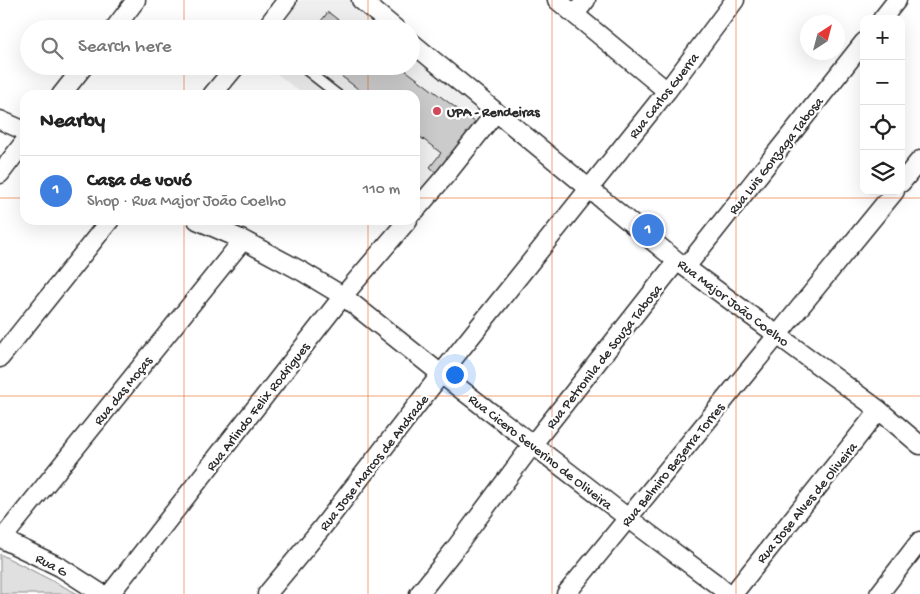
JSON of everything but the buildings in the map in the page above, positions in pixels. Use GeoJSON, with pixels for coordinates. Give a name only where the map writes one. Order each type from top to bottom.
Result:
{"type":"FeatureCollection","features":[{"type":"Feature","properties":{"kind":"street"},"geometry":{"type":"LineString","coordinates":[[121,20],[136,0]]}},
{"type":"Feature","properties":{"kind":"street"},"geometry":{"type":"LineString","coordinates":[[272,20],[287,0]]}},
{"type":"Feature","properties":{"kind":"street"},"geometry":{"type":"LineString","coordinates":[[361,0],[385,20]]}},
{"type":"Feature","properties":{"kind":"street"},"geometry":{"type":"LineString","coordinates":[[557,0],[667,91]]}},
{"type":"Feature","properties":{"kind":"street"},"geometry":{"type":"LineString","coordinates":[[575,14],[586,0]]}},
{"type":"Feature","properties":{"kind":"street","name":"Rua Carlos Guerra"},"geometry":{"type":"LineString","coordinates":[[589,189],[667,91],[735,0]]}},
{"type":"Feature","properties":{"kind":"street"},"geometry":{"type":"LineString","coordinates":[[885,15],[897,0]]}},
{"type":"Feature","properties":{"kind":"street","name":"Rua Luis Gonzaga Tabosa"},"geometry":{"type":"LineString","coordinates":[[682,264],[860,47]]}},
{"type":"Feature","properties":{"kind":"street","name":"Rua Major João Coelho"},"geometry":{"type":"LineString","coordinates":[[420,49],[682,264],[879,410],[920,445]]}},
{"type":"Feature","properties":{"kind":"street"},"geometry":{"type":"LineString","coordinates":[[65,90],[77,75]]}},
{"type":"Feature","properties":{"kind":"street"},"geometry":{"type":"LineString","coordinates":[[216,90],[229,75]]}},
{"type":"Feature","properties":{"kind":"street"},"geometry":{"type":"LineString","coordinates":[[420,205],[446,176],[496,112]]}},
{"type":"Feature","properties":{"kind":"street"},"geometry":{"type":"LineString","coordinates":[[0,120],[20,129]]}},
{"type":"Feature","properties":{"kind":"street"},"geometry":{"type":"LineString","coordinates":[[0,174],[20,148]]}},
{"type":"Feature","properties":{"kind":"street"},"geometry":{"type":"LineString","coordinates":[[905,178],[920,160]]}},
{"type":"Feature","properties":{"kind":"street","name":"Rua Jose Marcos de Andrade"},"geometry":{"type":"LineString","coordinates":[[267,594],[321,529],[441,374],[589,189]]}},
{"type":"Feature","properties":{"kind":"street","name":"Rua Belmiro Bezerra Torres"},"geometry":{"type":"LineString","coordinates":[[566,594],[892,195]]}},
{"type":"Feature","properties":{"kind":"street"},"geometry":{"type":"LineString","coordinates":[[0,358],[106,225]]}},
{"type":"Feature","properties":{"kind":"street","name":"Rua Cicero Severino de Oliveira"},"geometry":{"type":"LineString","coordinates":[[209,225],[243,240],[343,296],[628,518],[717,590]]}},
{"type":"Feature","properties":{"kind":"street","name":"Rua Arlindo Felix Rodrigues"},"geometry":{"type":"LineString","coordinates":[[110,594],[343,296],[404,225]]}},
{"type":"Feature","properties":{"kind":"street","name":"Rua das Moças"},"geometry":{"type":"LineString","coordinates":[[1,538],[243,240]]}},
{"type":"Feature","properties":{"kind":"street","name":"Rua Petronila de Souza Tabosa"},"geometry":{"type":"LineString","coordinates":[[419,594],[533,444],[682,264]]}},
{"type":"Feature","properties":{"kind":"street","name":"Rua Jose Alves de Oliveira"},"geometry":{"type":"LineString","coordinates":[[733,594],[879,410]]}},
{"type":"Feature","properties":{"kind":"street","name":"Rua G"},"geometry":{"type":"LineString","coordinates":[[1,538],[60,567],[102,594]]}},
{"type":"Feature","properties":{"kind":"street"},"geometry":{"type":"LineString","coordinates":[[879,594],[920,540]]}},
{"type":"Feature","properties":{"kind":"lane"},"geometry":{"type":"LineString","coordinates":[[312,75],[332,90]]}},
{"type":"Feature","properties":{"kind":"shaded area"},"geometry":{"type":"Polygon","coordinates":[[[300,0],[363,0],[387,20],[285,20],[300,0]]]}},
{"type":"Feature","properties":{"kind":"shaded area"},"geometry":{"type":"Polygon","coordinates":[[[420,47],[500,113],[433,197],[420,187],[420,90],[298,90],[278,75],[420,75],[420,47]]]}},
{"type":"Feature","properties":{"kind":"shaded area"},"geometry":{"type":"Polygon","coordinates":[[[0,554],[78,594],[0,594],[0,554]]]}},
{"type":"Feature","properties":{"kind":"place","name":"UPA - Rendeiras"},"geometry":{"type":"Point","coordinates":[437,111]}},
{"type":"Feature","properties":{"kind":"place","name":"Casa de vovó"},"geometry":{"type":"Point","coordinates":[648,230]}}]}
